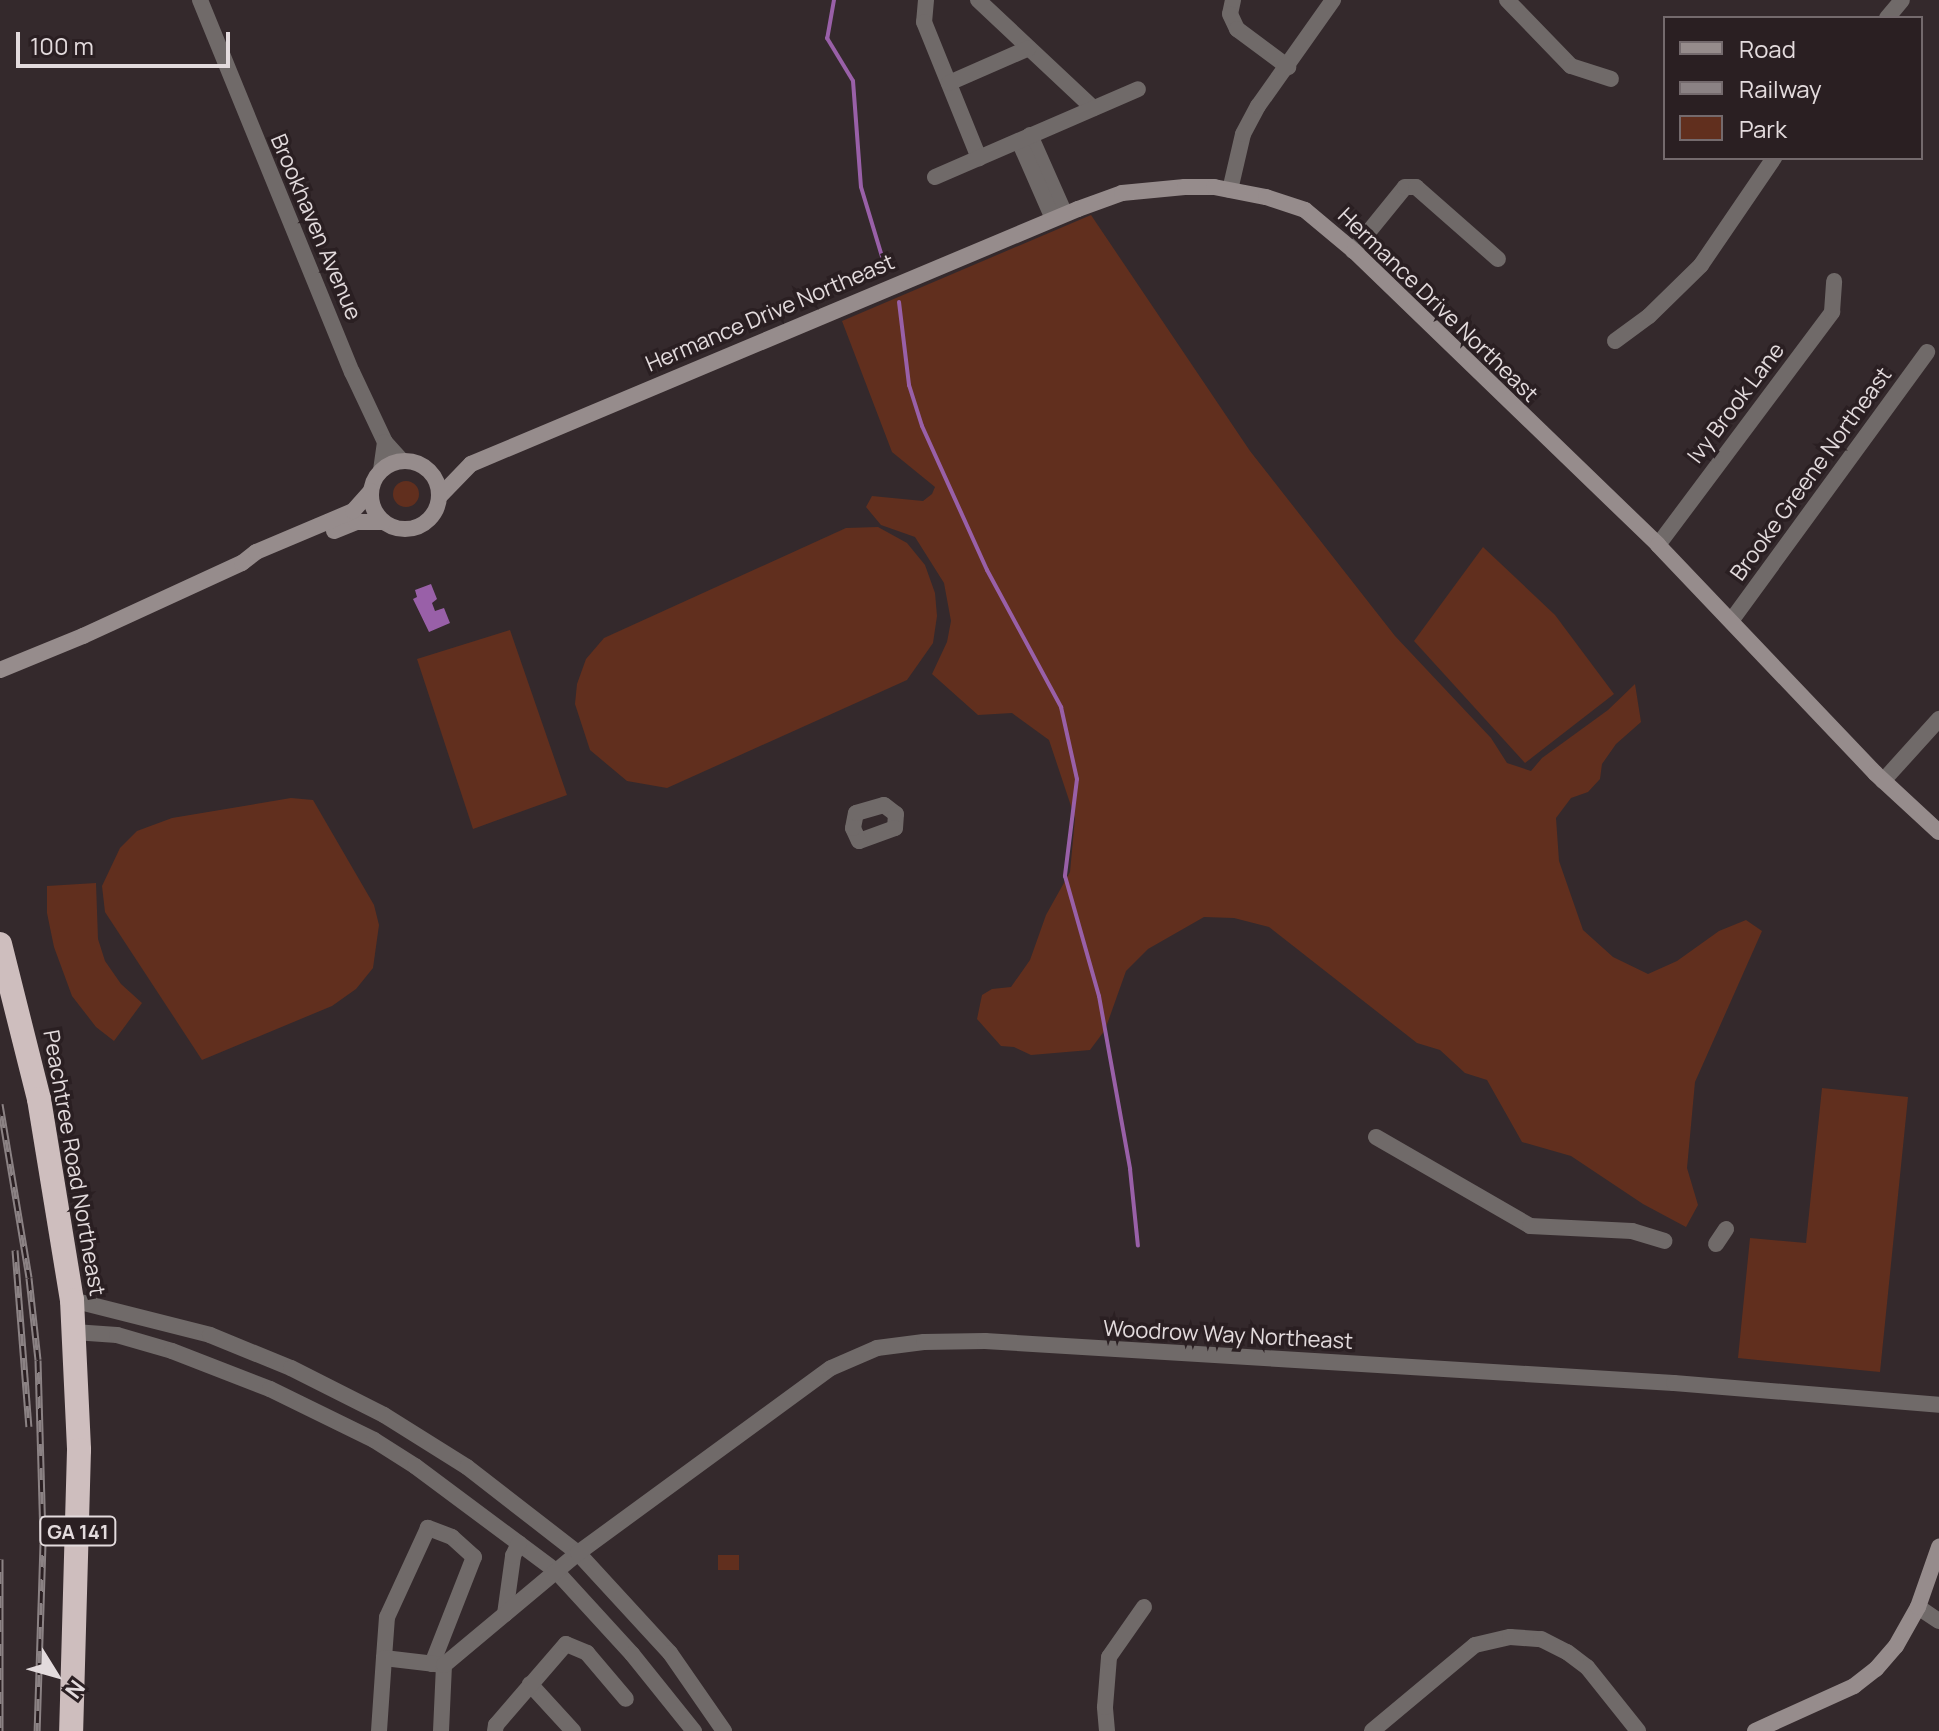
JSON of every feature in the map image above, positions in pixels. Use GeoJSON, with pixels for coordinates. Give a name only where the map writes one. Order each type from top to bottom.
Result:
{"type":"FeatureCollection","features":[{"type":"Feature","properties":{"kind":"highway","name":"Peachtree Road Northeast"},"geometry":{"type":"LineString","coordinates":[[0,944],[39,1099],[72,1300],[79,1450],[71,1731]]}},
{"type":"Feature","properties":{"kind":"street","name":"Brookhaven Avenue"},"geometry":{"type":"LineString","coordinates":[[200,0],[352,372],[385,442],[402,461]]}},
{"type":"Feature","properties":{"kind":"street"},"geometry":{"type":"LineString","coordinates":[[926,0],[924,22],[979,158]]}},
{"type":"Feature","properties":{"kind":"street"},"geometry":{"type":"LineString","coordinates":[[978,0],[1093,108]]}},
{"type":"Feature","properties":{"kind":"street"},"geometry":{"type":"LineString","coordinates":[[1233,0],[1230,14],[1237,29],[1288,67]]}},
{"type":"Feature","properties":{"kind":"street"},"geometry":{"type":"LineString","coordinates":[[1230,190],[1243,134],[1258,106],[1333,0]]}},
{"type":"Feature","properties":{"kind":"street"},"geometry":{"type":"LineString","coordinates":[[1507,0],[1571,66],[1611,79]]}},
{"type":"Feature","properties":{"kind":"street"},"geometry":{"type":"LineString","coordinates":[[1889,16],[1902,0]]}},
{"type":"Feature","properties":{"kind":"street"},"geometry":{"type":"LineString","coordinates":[[949,83],[1029,48]]}},
{"type":"Feature","properties":{"kind":"street"},"geometry":{"type":"LineString","coordinates":[[935,177],[1138,89]]}},
{"type":"Feature","properties":{"kind":"street"},"geometry":{"type":"LineString","coordinates":[[1025,138],[1059,216]]}},
{"type":"Feature","properties":{"kind":"street"},"geometry":{"type":"LineString","coordinates":[[1615,341],[1649,316],[1701,265],[1773,160]]}},
{"type":"Feature","properties":{"kind":"street","name":"Hermance Drive Northeast"},"geometry":{"type":"LineString","coordinates":[[242,563],[259,561],[356,522],[383,522],[403,529],[424,524],[438,507],[440,496],[471,464],[1059,216],[1122,193],[1185,187],[1230,190],[1266,197],[1305,210],[1353,251],[1658,545],[1883,781],[1939,832]]}},
{"type":"Feature","properties":{"kind":"street"},"geometry":{"type":"LineString","coordinates":[[1353,251],[1405,187],[1416,187],[1452,215],[1498,259]]}},
{"type":"Feature","properties":{"kind":"street","name":"Ivy Brook Lane"},"geometry":{"type":"LineString","coordinates":[[1658,545],[1832,312],[1834,281]]}},
{"type":"Feature","properties":{"kind":"street","name":"Brooke Greene Northeast"},"geometry":{"type":"LineString","coordinates":[[1731,621],[1927,352]]}},
{"type":"Feature","properties":{"kind":"street"},"geometry":{"type":"LineString","coordinates":[[381,471],[385,442]]}},
{"type":"Feature","properties":{"kind":"street"},"geometry":{"type":"LineString","coordinates":[[381,471],[402,461]]}},
{"type":"Feature","properties":{"kind":"street","name":"Hermance Drive Northeast"},"geometry":{"type":"LineString","coordinates":[[402,461],[413,461],[431,472],[464,470]]}},
{"type":"Feature","properties":{"kind":"street","name":"Hermance Drive Northeast"},"geometry":{"type":"LineString","coordinates":[[0,670],[242,563],[256,552],[353,511],[371,491],[381,471]]}},
{"type":"Feature","properties":{"kind":"street"},"geometry":{"type":"LineString","coordinates":[[431,472],[440,496]]}},
{"type":"Feature","properties":{"kind":"street"},"geometry":{"type":"LineString","coordinates":[[371,491],[371,503],[383,522]]}},
{"type":"Feature","properties":{"kind":"street"},"geometry":{"type":"LineString","coordinates":[[1883,781],[1939,719]]}},
{"type":"Feature","properties":{"kind":"street"},"geometry":{"type":"LineString","coordinates":[[1376,1137],[1530,1226],[1632,1231],[1665,1241]]}},
{"type":"Feature","properties":{"kind":"street"},"geometry":{"type":"LineString","coordinates":[[1716,1244],[1726,1229]]}},
{"type":"Feature","properties":{"kind":"street"},"geometry":{"type":"LineString","coordinates":[[72,1300],[210,1335],[355,1399],[467,1467],[578,1553],[670,1653],[724,1731]]}},
{"type":"Feature","properties":{"kind":"street"},"geometry":{"type":"LineString","coordinates":[[74,1332],[117,1335],[172,1351],[270,1389],[405,1459],[556,1571],[632,1654],[694,1731]]}},
{"type":"Feature","properties":{"kind":"street","name":"Woodrow Way Northeast"},"geometry":{"type":"LineString","coordinates":[[438,1665],[578,1553],[831,1368],[877,1348],[924,1342],[985,1341],[1658,1382],[1939,1405]]}},
{"type":"Feature","properties":{"kind":"street"},"geometry":{"type":"LineString","coordinates":[[379,1731],[387,1617],[428,1528],[452,1537],[474,1557],[438,1665],[441,1731]]}},
{"type":"Feature","properties":{"kind":"street"},"geometry":{"type":"LineString","coordinates":[[505,1614],[519,1543]]}},
{"type":"Feature","properties":{"kind":"street"},"geometry":{"type":"LineString","coordinates":[[1755,1731],[1854,1686],[1876,1669],[1896,1646],[1918,1607],[1939,1547]]}},
{"type":"Feature","properties":{"kind":"street"},"geometry":{"type":"LineString","coordinates":[[512,1567],[535,1589]]}},
{"type":"Feature","properties":{"kind":"street"},"geometry":{"type":"LineString","coordinates":[[1107,1731],[1105,1707],[1109,1657],[1144,1607]]}},
{"type":"Feature","properties":{"kind":"street"},"geometry":{"type":"LineString","coordinates":[[1918,1607],[1939,1621]]}},
{"type":"Feature","properties":{"kind":"street"},"geometry":{"type":"LineString","coordinates":[[1372,1731],[1475,1645],[1510,1637],[1541,1639],[1567,1652],[1587,1667],[1638,1731]]}},
{"type":"Feature","properties":{"kind":"street"},"geometry":{"type":"LineString","coordinates":[[495,1731],[530,1684],[566,1644],[587,1653],[626,1699]]}},
{"type":"Feature","properties":{"kind":"street"},"geometry":{"type":"LineString","coordinates":[[384,1658],[438,1665]]}},
{"type":"Feature","properties":{"kind":"street"},"geometry":{"type":"LineString","coordinates":[[530,1684],[573,1731]]}},
{"type":"Feature","properties":{"kind":"green space"},"geometry":{"type":"Polygon","coordinates":[[[1091,215],[1250,451],[1395,636],[1491,738],[1507,763],[1531,771],[1542,758],[1608,710],[1635,684],[1641,722],[1616,744],[1602,764],[1600,779],[1588,792],[1571,798],[1556,818],[1559,861],[1583,930],[1613,957],[1648,974],[1677,961],[1719,931],[1746,920],[1762,931],[1695,1082],[1687,1168],[1698,1205],[1686,1227],[1643,1204],[1571,1156],[1522,1142],[1487,1080],[1465,1073],[1440,1050],[1417,1043],[1269,927],[1234,918],[1204,917],[1148,949],[1126,971],[1105,1030],[1090,1050],[1031,1055],[1014,1047],[1001,1046],[977,1019],[982,995],[992,989],[1011,987],[1030,960],[1046,915],[1070,872],[1075,818],[1049,740],[1012,713],[978,715],[932,674],[947,642],[951,621],[944,583],[915,537],[881,525],[866,507],[872,496],[923,501],[935,487],[892,452],[842,321],[1091,215]]]}},
{"type":"Feature","properties":{"kind":"green space"},"geometry":{"type":"Polygon","coordinates":[[[406,481],[415,485],[419,494],[415,503],[406,507],[397,503],[393,494],[397,485],[406,481]]]}},
{"type":"Feature","properties":{"kind":"green space"},"geometry":{"type":"Polygon","coordinates":[[[878,527],[907,543],[925,565],[935,593],[937,616],[933,643],[907,680],[667,788],[627,781],[590,750],[575,704],[577,684],[586,659],[604,638],[846,528],[878,527]]]}},
{"type":"Feature","properties":{"kind":"green space"},"geometry":{"type":"Polygon","coordinates":[[[1483,547],[1555,615],[1614,694],[1525,763],[1414,641],[1483,547]]]}},
{"type":"Feature","properties":{"kind":"green space"},"geometry":{"type":"Polygon","coordinates":[[[510,630],[567,795],[473,829],[417,659],[510,630]]]}},
{"type":"Feature","properties":{"kind":"green space"},"geometry":{"type":"Polygon","coordinates":[[[291,798],[313,800],[374,905],[379,925],[373,968],[356,989],[332,1006],[202,1060],[105,912],[102,886],[120,848],[137,831],[172,818],[291,798]]]}},
{"type":"Feature","properties":{"kind":"green space"},"geometry":{"type":"Polygon","coordinates":[[[96,883],[98,939],[105,961],[121,984],[142,1003],[114,1041],[96,1027],[72,996],[54,947],[47,913],[47,886],[96,883]]]}},
{"type":"Feature","properties":{"kind":"green space"},"geometry":{"type":"Polygon","coordinates":[[[1822,1088],[1908,1097],[1880,1372],[1738,1358],[1750,1238],[1806,1243],[1822,1088]]]}},
{"type":"Feature","properties":{"kind":"green space"},"geometry":{"type":"Polygon","coordinates":[[[718,1555],[739,1555],[739,1570],[718,1570],[718,1555]]]}},
{"type":"Feature","properties":{"kind":"shaded area"},"geometry":{"type":"Polygon","coordinates":[[[431,584],[437,599],[432,603],[435,611],[444,608],[450,623],[429,632],[413,599],[417,597],[415,590],[431,584]]]}},
{"type":"Feature","properties":{"kind":"waterway"},"geometry":{"type":"LineString","coordinates":[[834,0],[827,38],[853,81],[861,187],[883,260]]}},
{"type":"Feature","properties":{"kind":"waterway"},"geometry":{"type":"LineString","coordinates":[[899,302],[909,385],[922,426],[987,570],[1061,707],[1077,779],[1065,876],[1099,996],[1130,1169],[1138,1246]]}},
{"type":"Feature","properties":{"kind":"railway"},"geometry":{"type":"LineString","coordinates":[[0,1104],[29,1278],[38,1360],[43,1543],[37,1731]]}},
{"type":"Feature","properties":{"kind":"railway"},"geometry":{"type":"LineString","coordinates":[[15,1250],[29,1426]]}},
{"type":"Feature","properties":{"kind":"railway"},"geometry":{"type":"LineString","coordinates":[[0,1559],[0,1731]]}}]}
